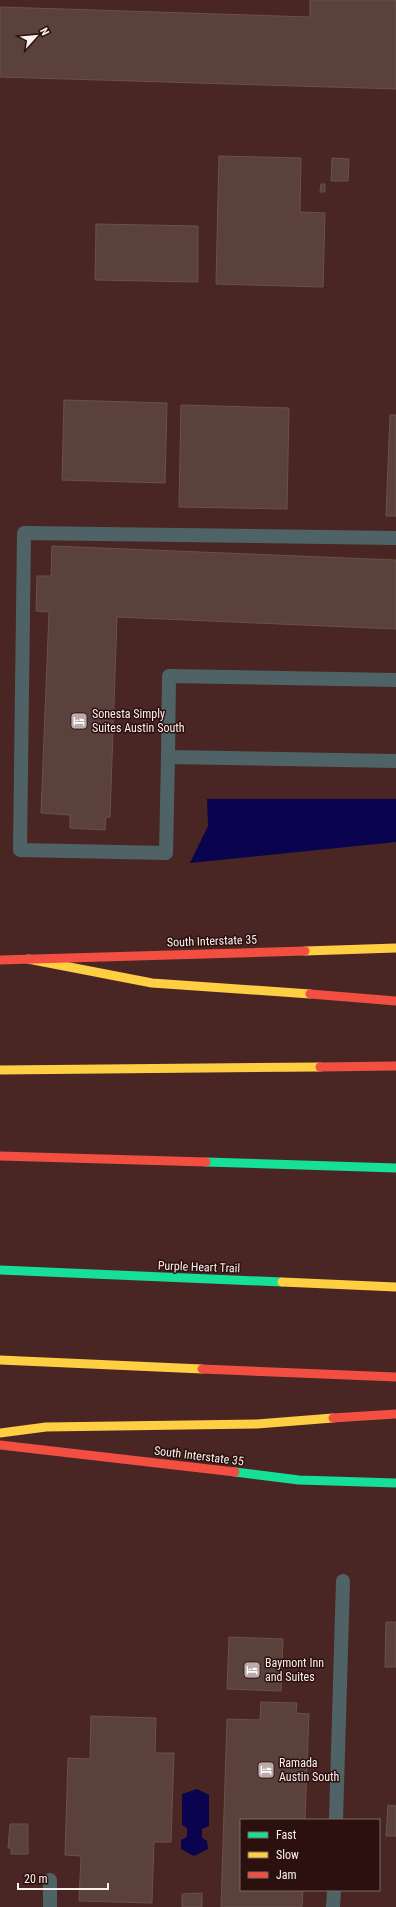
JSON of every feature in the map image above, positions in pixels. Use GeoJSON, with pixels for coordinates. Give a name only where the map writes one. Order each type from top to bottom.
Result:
{"type":"FeatureCollection","features":[{"type":"Feature","properties":{"kind":"main road","name":"South Interstate 35"},"geometry":{"type":"LineString","coordinates":[[28,958],[396,948]]}},
{"type":"Feature","properties":{"kind":"main road"},"geometry":{"type":"LineString","coordinates":[[0,960],[28,958],[152,983],[396,1001]]}},
{"type":"Feature","properties":{"kind":"main road"},"geometry":{"type":"LineString","coordinates":[[0,1070],[235,1069],[396,1066]]}},
{"type":"Feature","properties":{"kind":"main road"},"geometry":{"type":"LineString","coordinates":[[0,1156],[396,1168]]}},
{"type":"Feature","properties":{"kind":"main road","name":"Purple Heart Trail"},"geometry":{"type":"LineString","coordinates":[[0,1270],[396,1287]]}},
{"type":"Feature","properties":{"kind":"main road"},"geometry":{"type":"LineString","coordinates":[[0,1360],[179,1369],[396,1377]]}},
{"type":"Feature","properties":{"kind":"main road"},"geometry":{"type":"LineString","coordinates":[[0,1433],[46,1427],[257,1424],[396,1414]]}},
{"type":"Feature","properties":{"kind":"main road","name":"South Interstate 35"},"geometry":{"type":"LineString","coordinates":[[0,1445],[299,1480],[396,1483]]}},
{"type":"Feature","properties":{"kind":"lane"},"geometry":{"type":"LineString","coordinates":[[396,538],[24,533],[20,850],[166,853],[169,676],[396,680]]}},
{"type":"Feature","properties":{"kind":"lane"},"geometry":{"type":"LineString","coordinates":[[168,757],[396,761]]}},
{"type":"Feature","properties":{"kind":"lane"},"geometry":{"type":"LineString","coordinates":[[336,1819],[343,1581]]}},
{"type":"Feature","properties":{"kind":"lane"},"geometry":{"type":"LineString","coordinates":[[50,1880],[50,1907]]}},
{"type":"Feature","properties":{"kind":"lane"},"geometry":{"type":"LineString","coordinates":[[333,1907],[334,1891]]}},
{"type":"Feature","properties":{"kind":"shaded area"},"geometry":{"type":"Polygon","coordinates":[[[207,799],[396,799],[396,842],[190,863],[208,826],[207,799]]]}},
{"type":"Feature","properties":{"kind":"shaded area"},"geometry":{"type":"Polygon","coordinates":[[[197,1789],[209,1795],[209,1826],[202,1829],[202,1838],[207,1841],[208,1849],[194,1856],[181,1849],[181,1840],[187,1837],[187,1828],[182,1825],[182,1794],[197,1789]]]}},
{"type":"Feature","properties":{"kind":"building"},"geometry":{"type":"Polygon","coordinates":[[[310,0],[396,0],[396,89],[0,77],[0,7],[310,17],[310,0]]]}},
{"type":"Feature","properties":{"kind":"building"},"geometry":{"type":"Polygon","coordinates":[[[219,156],[301,158],[300,212],[325,213],[323,287],[216,284],[219,156]]]}},
{"type":"Feature","properties":{"kind":"building"},"geometry":{"type":"Polygon","coordinates":[[[332,158],[349,159],[348,181],[331,181],[332,158]]]}},
{"type":"Feature","properties":{"kind":"building"},"geometry":{"type":"Polygon","coordinates":[[[321,184],[325,184],[325,192],[320,192],[321,184]]]}},
{"type":"Feature","properties":{"kind":"building"},"geometry":{"type":"Polygon","coordinates":[[[96,224],[198,226],[198,282],[95,280],[96,224]]]}},
{"type":"Feature","properties":{"kind":"building"},"geometry":{"type":"Polygon","coordinates":[[[64,400],[167,403],[165,483],[62,480],[64,400]]]}},
{"type":"Feature","properties":{"kind":"building"},"geometry":{"type":"Polygon","coordinates":[[[181,405],[289,408],[287,509],[179,507],[181,405]]]}},
{"type":"Feature","properties":{"kind":"building"},"geometry":{"type":"Polygon","coordinates":[[[390,415],[396,415],[396,516],[386,516],[390,415]]]}},
{"type":"Feature","properties":{"kind":"building","name":"Sonesta Simply Suites Austin South"},"geometry":{"type":"Polygon","coordinates":[[[52,546],[396,560],[396,629],[117,617],[110,817],[106,817],[105,830],[70,828],[70,815],[41,813],[49,612],[36,611],[37,576],[51,576],[52,546]]]}},
{"type":"Feature","properties":{"kind":"building"},"geometry":{"type":"Polygon","coordinates":[[[386,1622],[396,1622],[396,1667],[385,1667],[386,1622]]]}},
{"type":"Feature","properties":{"kind":"building"},"geometry":{"type":"Polygon","coordinates":[[[229,1637],[283,1639],[281,1691],[227,1689],[229,1637]]]}},
{"type":"Feature","properties":{"kind":"building","name":"Ramada Austin South"},"geometry":{"type":"Polygon","coordinates":[[[261,1702],[297,1703],[296,1713],[309,1714],[305,1819],[240,1819],[240,1891],[303,1891],[302,1907],[221,1907],[227,1719],[260,1720],[261,1702]]]}},
{"type":"Feature","properties":{"kind":"building"},"geometry":{"type":"Polygon","coordinates":[[[91,1716],[156,1718],[155,1753],[174,1753],[171,1842],[154,1842],[152,1903],[79,1901],[81,1856],[65,1855],[68,1758],[90,1759],[91,1716]]]}},
{"type":"Feature","properties":{"kind":"building"},"geometry":{"type":"Polygon","coordinates":[[[388,1805],[396,1806],[396,1836],[386,1836],[388,1805]]]}},
{"type":"Feature","properties":{"kind":"building"},"geometry":{"type":"Polygon","coordinates":[[[10,1824],[28,1824],[28,1854],[11,1854],[11,1848],[8,1848],[10,1824]]]}},
{"type":"Feature","properties":{"kind":"building"},"geometry":{"type":"Polygon","coordinates":[[[202,1893],[202,1907],[182,1907],[182,1894],[202,1893]]]}},
{"type":"Feature","properties":{"kind":"traffic: fast"},"geometry":{"type":"LineString","coordinates":[[206,1162],[396,1168]]}},
{"type":"Feature","properties":{"kind":"traffic: fast"},"geometry":{"type":"LineString","coordinates":[[0,1270],[282,1282]]}},
{"type":"Feature","properties":{"kind":"traffic: fast"},"geometry":{"type":"LineString","coordinates":[[235,1472],[299,1480],[396,1483]]}},
{"type":"Feature","properties":{"kind":"traffic: slow"},"geometry":{"type":"LineString","coordinates":[[305,951],[396,948]]}},
{"type":"Feature","properties":{"kind":"traffic: slow"},"geometry":{"type":"LineString","coordinates":[[28,959],[152,983],[310,994]]}},
{"type":"Feature","properties":{"kind":"traffic: slow"},"geometry":{"type":"LineString","coordinates":[[0,1070],[320,1067]]}},
{"type":"Feature","properties":{"kind":"traffic: slow"},"geometry":{"type":"LineString","coordinates":[[282,1282],[396,1287]]}},
{"type":"Feature","properties":{"kind":"traffic: slow"},"geometry":{"type":"LineString","coordinates":[[0,1360],[202,1369]]}},
{"type":"Feature","properties":{"kind":"traffic: slow"},"geometry":{"type":"LineString","coordinates":[[0,1433],[46,1427],[257,1424],[333,1418]]}},
{"type":"Feature","properties":{"kind":"traffic: jam"},"geometry":{"type":"LineString","coordinates":[[0,960],[305,951]]}},
{"type":"Feature","properties":{"kind":"traffic: jam"},"geometry":{"type":"LineString","coordinates":[[310,994],[396,1001]]}},
{"type":"Feature","properties":{"kind":"traffic: jam"},"geometry":{"type":"LineString","coordinates":[[320,1067],[396,1066]]}},
{"type":"Feature","properties":{"kind":"traffic: jam"},"geometry":{"type":"LineString","coordinates":[[0,1156],[206,1162]]}},
{"type":"Feature","properties":{"kind":"traffic: jam"},"geometry":{"type":"LineString","coordinates":[[202,1369],[396,1377]]}},
{"type":"Feature","properties":{"kind":"traffic: jam"},"geometry":{"type":"LineString","coordinates":[[333,1418],[396,1414]]}},
{"type":"Feature","properties":{"kind":"traffic: jam"},"geometry":{"type":"LineString","coordinates":[[0,1445],[235,1472]]}},
{"type":"Feature","properties":{"kind":"place","name":"Sonesta Simply Suites Austin South"},"geometry":{"type":"Point","coordinates":[79,721]}},
{"type":"Feature","properties":{"kind":"place","name":"Baymont Inn and Suites"},"geometry":{"type":"Point","coordinates":[252,1670]}},
{"type":"Feature","properties":{"kind":"place","name":"Ramada Austin South"},"geometry":{"type":"Point","coordinates":[266,1770]}}]}
